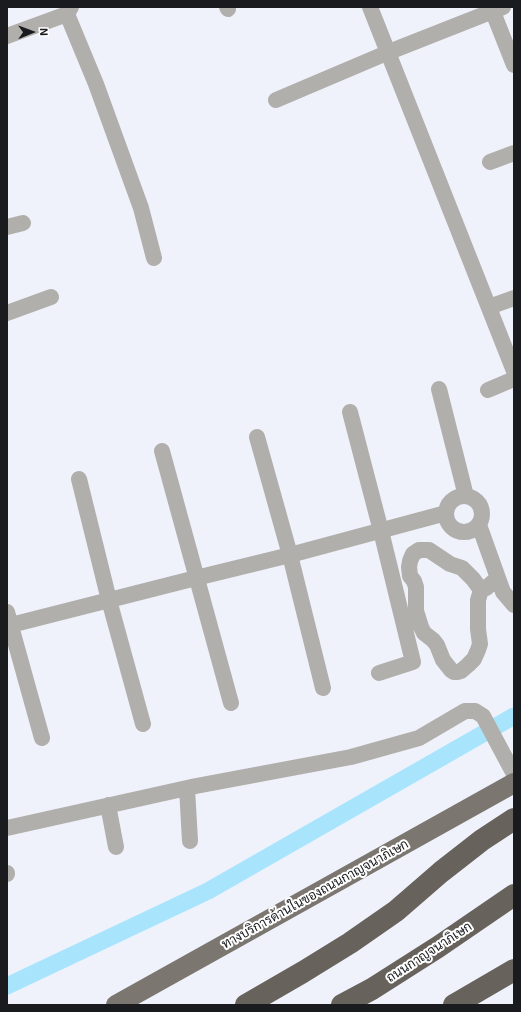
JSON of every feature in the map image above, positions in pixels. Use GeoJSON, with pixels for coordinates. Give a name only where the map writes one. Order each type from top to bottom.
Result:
{"type":"FeatureCollection","features":[{"type":"Feature","properties":{"kind":"highway"},"geometry":{"type":"LineString","coordinates":[[246,1005],[350,943],[396,911],[441,872],[482,840],[514,819]]}},
{"type":"Feature","properties":{"kind":"highway","name":"ถนนกาญจนาภิเษก"},"geometry":{"type":"LineString","coordinates":[[342,1005],[372,989],[438,947],[514,895]]}},
{"type":"Feature","properties":{"kind":"highway"},"geometry":{"type":"LineString","coordinates":[[454,1005],[514,970]]}},
{"type":"Feature","properties":{"kind":"main road","name":"ทางบริการด้านในของถนนกาญจนาภิเษก"},"geometry":{"type":"LineString","coordinates":[[116,1005],[514,783]]}},
{"type":"Feature","properties":{"kind":"street"},"geometry":{"type":"LineString","coordinates":[[370,7],[514,371]]}},
{"type":"Feature","properties":{"kind":"street"},"geometry":{"type":"LineString","coordinates":[[276,100],[496,9],[514,65]]}},
{"type":"Feature","properties":{"kind":"street"},"geometry":{"type":"LineString","coordinates":[[7,36],[69,11],[141,208],[154,258]]}},
{"type":"Feature","properties":{"kind":"street"},"geometry":{"type":"LineString","coordinates":[[490,162],[514,153]]}},
{"type":"Feature","properties":{"kind":"street"},"geometry":{"type":"LineString","coordinates":[[7,228],[23,222]]}},
{"type":"Feature","properties":{"kind":"street"},"geometry":{"type":"LineString","coordinates":[[7,313],[51,297]]}},
{"type":"Feature","properties":{"kind":"street"},"geometry":{"type":"LineString","coordinates":[[489,307],[514,298]]}},
{"type":"Feature","properties":{"kind":"street"},"geometry":{"type":"LineString","coordinates":[[488,390],[514,379]]}},
{"type":"Feature","properties":{"kind":"street"},"geometry":{"type":"LineString","coordinates":[[440,389],[466,496]]}},
{"type":"Feature","properties":{"kind":"street"},"geometry":{"type":"LineString","coordinates":[[350,412],[413,662],[379,673]]}},
{"type":"Feature","properties":{"kind":"street"},"geometry":{"type":"LineString","coordinates":[[257,436],[290,555],[323,688]]}},
{"type":"Feature","properties":{"kind":"street"},"geometry":{"type":"LineString","coordinates":[[162,451],[231,703]]}},
{"type":"Feature","properties":{"kind":"street"},"geometry":{"type":"LineString","coordinates":[[79,480],[109,600],[143,724]]}},
{"type":"Feature","properties":{"kind":"street"},"geometry":{"type":"LineString","coordinates":[[466,496],[472,498],[481,507],[482,519],[475,529],[464,533],[453,529],[449,524],[446,513],[451,502],[455,498],[466,496]]}},
{"type":"Feature","properties":{"kind":"street"},"geometry":{"type":"LineString","coordinates":[[42,738],[8,621],[109,600],[290,555],[446,513]]}},
{"type":"Feature","properties":{"kind":"street"},"geometry":{"type":"LineString","coordinates":[[479,524],[503,592],[514,605]]}},
{"type":"Feature","properties":{"kind":"street"},"geometry":{"type":"LineString","coordinates":[[481,590],[474,579],[462,568],[450,564],[428,550],[419,550],[413,554],[409,567],[410,576],[416,587],[416,611],[421,628],[424,633],[433,640],[443,660],[454,672],[461,671],[474,659],[480,644],[478,629],[478,600],[481,590],[486,588],[498,578]]}},
{"type":"Feature","properties":{"kind":"street"},"geometry":{"type":"LineString","coordinates":[[7,828],[187,788],[351,757],[419,738],[465,711],[475,711],[483,716],[514,774]]}},
{"type":"Feature","properties":{"kind":"street"},"geometry":{"type":"LineString","coordinates":[[187,788],[190,841]]}},
{"type":"Feature","properties":{"kind":"street"},"geometry":{"type":"LineString","coordinates":[[108,805],[116,847]]}},
{"type":"Feature","properties":{"kind":"waterway"},"geometry":{"type":"LineString","coordinates":[[7,986],[208,891],[514,716]]}}]}
